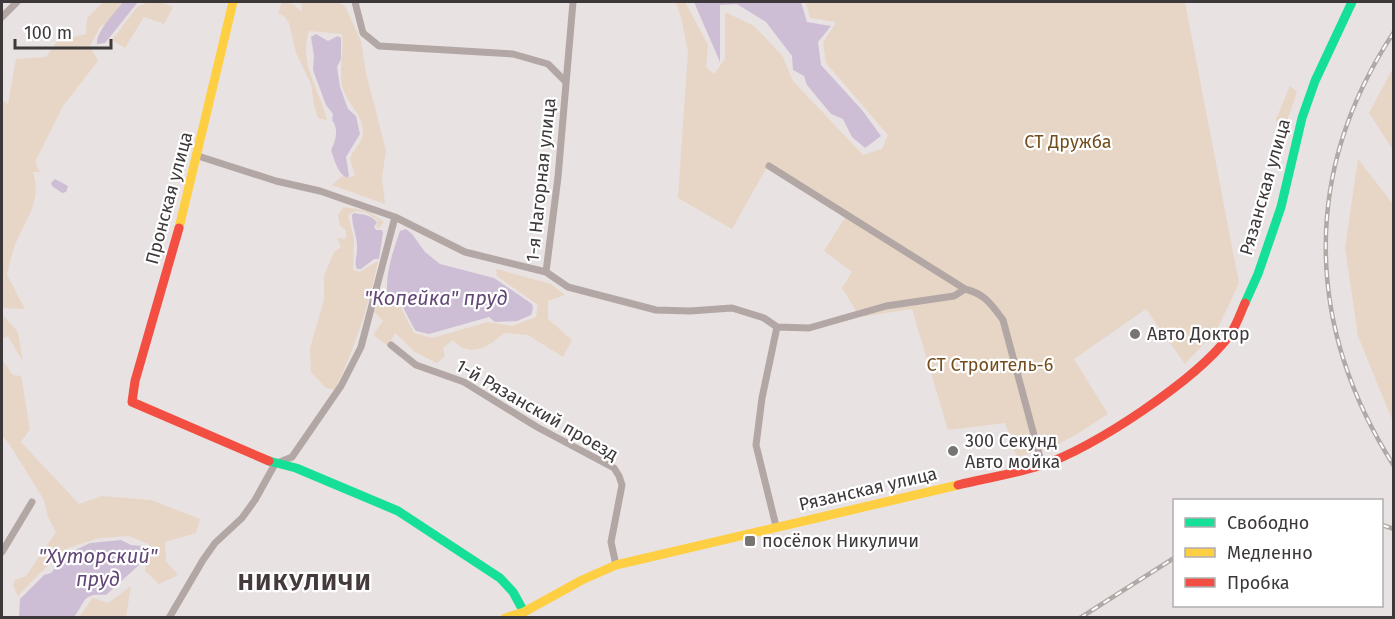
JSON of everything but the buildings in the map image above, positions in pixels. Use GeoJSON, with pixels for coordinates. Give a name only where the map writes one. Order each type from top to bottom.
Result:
{"type":"FeatureCollection","features":[{"type":"Feature","properties":{"kind":"street"},"geometry":{"type":"LineString","coordinates":[[2,17],[16,2]]}},
{"type":"Feature","properties":{"kind":"street","name":"Пронская улица"},"geometry":{"type":"LineString","coordinates":[[232,2],[198,156],[135,381],[132,402],[275,464]]}},
{"type":"Feature","properties":{"kind":"street"},"geometry":{"type":"LineString","coordinates":[[355,2],[363,33],[379,46],[513,54],[548,64],[566,82]]}},
{"type":"Feature","properties":{"kind":"street","name":"1-я Нагорная улица"},"geometry":{"type":"LineString","coordinates":[[198,156],[276,181],[320,191],[395,218],[465,252],[546,272],[558,177],[573,2]]}},
{"type":"Feature","properties":{"kind":"street","name":"Рязанская улица"},"geometry":{"type":"LineString","coordinates":[[505,618],[524,612],[582,580],[616,565],[1042,465],[1075,452],[1175,386],[1208,358],[1230,335],[1258,274],[1281,207],[1302,118],[1315,81],[1352,2]]}},
{"type":"Feature","properties":{"kind":"street"},"geometry":{"type":"LineString","coordinates":[[769,166],[965,289],[979,292],[992,306],[1003,320],[1042,465]]}},
{"type":"Feature","properties":{"kind":"street"},"geometry":{"type":"LineString","coordinates":[[169,618],[215,543],[242,518],[275,464],[292,457],[341,386],[361,347],[395,218]]}},
{"type":"Feature","properties":{"kind":"street"},"geometry":{"type":"LineString","coordinates":[[546,272],[568,286],[656,310],[690,311],[732,308],[764,318],[777,327],[809,328],[886,306],[954,296],[965,289]]}},
{"type":"Feature","properties":{"kind":"street"},"geometry":{"type":"LineString","coordinates":[[776,526],[756,445],[762,398],[777,327]]}},
{"type":"Feature","properties":{"kind":"street","name":"1-й Рязанский проезд"},"geometry":{"type":"LineString","coordinates":[[391,345],[416,365],[464,382],[537,427],[614,468],[622,485],[611,542],[616,565]]}},
{"type":"Feature","properties":{"kind":"street"},"geometry":{"type":"LineString","coordinates":[[275,464],[296,468],[398,512],[500,578],[513,592],[524,612]]}},
{"type":"Feature","properties":{"kind":"street"},"geometry":{"type":"LineString","coordinates":[[2,552],[32,501]]}},
{"type":"Feature","properties":{"kind":"green space"},"geometry":{"type":"Polygon","coordinates":[[[103,2],[123,2],[108,23],[100,27],[90,46],[98,61],[63,106],[35,162],[40,172],[33,172],[36,193],[34,202],[14,248],[7,275],[25,309],[2,308],[2,100],[8,104],[16,59],[46,57],[57,41],[86,34],[87,18],[103,2]]]}},
{"type":"Feature","properties":{"kind":"green space"},"geometry":{"type":"Polygon","coordinates":[[[149,2],[161,2],[173,7],[164,24],[144,17],[125,48],[112,40],[137,7],[149,2]]]}},
{"type":"Feature","properties":{"kind":"green space"},"geometry":{"type":"Polygon","coordinates":[[[282,2],[293,4],[302,12],[301,2],[337,2],[345,6],[361,41],[366,73],[386,151],[382,177],[385,204],[332,185],[342,176],[347,178],[355,175],[350,159],[361,141],[363,131],[362,124],[342,86],[342,34],[309,31],[306,43],[308,65],[327,120],[318,118],[311,84],[296,53],[289,23],[278,13],[282,2]]]}},
{"type":"Feature","properties":{"kind":"green space","name":"СТ Дружба"},"geometry":{"type":"Polygon","coordinates":[[[671,2],[685,2],[708,45],[706,67],[714,74],[725,59],[725,12],[754,26],[782,55],[793,81],[863,155],[882,149],[888,135],[826,63],[823,43],[836,22],[810,18],[806,2],[1185,2],[1239,283],[1217,330],[1185,364],[1146,309],[1074,359],[1108,414],[1051,448],[1017,457],[1005,423],[948,430],[912,309],[860,317],[842,288],[852,272],[824,251],[846,216],[767,167],[732,229],[678,198],[688,52],[681,17],[676,3],[671,2]]]}},
{"type":"Feature","properties":{"kind":"green space"},"geometry":{"type":"Polygon","coordinates":[[[1393,68],[1393,150],[1369,113],[1393,68]]]}},
{"type":"Feature","properties":{"kind":"green space"},"geometry":{"type":"Polygon","coordinates":[[[1290,86],[1297,92],[1288,118],[1287,144],[1280,147],[1276,119],[1290,86]]]}},
{"type":"Feature","properties":{"kind":"green space"},"geometry":{"type":"Polygon","coordinates":[[[1358,159],[1393,204],[1393,422],[1358,336],[1345,248],[1358,159]]]}},
{"type":"Feature","properties":{"kind":"green space"},"geometry":{"type":"Polygon","coordinates":[[[344,207],[368,211],[384,222],[379,228],[376,227],[378,220],[365,212],[355,211],[348,215],[354,239],[353,270],[360,272],[378,261],[360,327],[335,390],[326,388],[311,372],[310,348],[324,300],[324,276],[334,252],[341,247],[337,238],[346,239],[346,230],[340,226],[338,215],[344,207]]]}},
{"type":"Feature","properties":{"kind":"green space"},"geometry":{"type":"Polygon","coordinates":[[[496,269],[551,284],[565,295],[548,301],[548,319],[572,340],[563,357],[528,335],[504,333],[492,343],[472,350],[459,346],[453,340],[443,348],[445,356],[437,363],[415,352],[395,333],[388,346],[374,336],[383,321],[374,312],[381,295],[387,292],[400,306],[414,333],[432,338],[488,322],[512,326],[536,317],[538,305],[497,276],[496,269]]]}},
{"type":"Feature","properties":{"kind":"green space"},"geometry":{"type":"Polygon","coordinates":[[[2,314],[18,332],[23,362],[8,336],[2,339],[2,314]]]}},
{"type":"Feature","properties":{"kind":"green space"},"geometry":{"type":"Polygon","coordinates":[[[2,360],[13,375],[21,376],[30,429],[21,442],[79,504],[102,496],[151,500],[200,519],[196,533],[165,542],[166,561],[178,575],[159,584],[145,571],[149,544],[129,536],[99,538],[68,548],[18,596],[13,586],[15,580],[26,576],[56,532],[48,517],[44,500],[2,435],[2,360]]]}},
{"type":"Feature","properties":{"kind":"green space"},"geometry":{"type":"Polygon","coordinates":[[[131,586],[126,617],[79,617],[93,598],[108,603],[131,586]]]}},
{"type":"Feature","properties":{"kind":"water"},"geometry":{"type":"Polygon","coordinates":[[[123,2],[138,2],[105,43],[97,44],[103,28],[123,2]]]}},
{"type":"Feature","properties":{"kind":"water"},"geometry":{"type":"Polygon","coordinates":[[[694,2],[801,2],[807,22],[831,26],[818,42],[821,65],[862,110],[881,136],[865,148],[852,137],[843,119],[831,114],[807,85],[804,76],[793,70],[792,56],[766,22],[737,4],[720,5],[720,62],[694,2]]]}},
{"type":"Feature","properties":{"kind":"water"},"geometry":{"type":"Polygon","coordinates":[[[316,34],[328,41],[338,36],[341,38],[341,59],[337,67],[340,87],[348,109],[356,116],[360,134],[346,157],[349,176],[347,178],[339,170],[331,150],[336,127],[332,120],[333,114],[326,105],[313,70],[314,56],[311,37],[316,34]]]}},
{"type":"Feature","properties":{"kind":"water"},"geometry":{"type":"Polygon","coordinates":[[[55,179],[68,186],[66,192],[62,193],[52,186],[51,183],[55,179]]]}},
{"type":"Feature","properties":{"kind":"water"},"geometry":{"type":"Polygon","coordinates":[[[354,213],[372,218],[377,222],[374,227],[376,230],[382,230],[383,233],[379,259],[374,259],[361,269],[357,269],[356,264],[357,246],[352,215],[354,213]]]}},
{"type":"Feature","properties":{"kind":"water","name":"\"Копейка\" пруд"},"geometry":{"type":"Polygon","coordinates":[[[406,229],[425,252],[440,264],[494,278],[532,304],[531,315],[517,321],[495,322],[489,317],[429,334],[416,331],[401,305],[387,292],[393,254],[400,231],[406,229]]]}},
{"type":"Feature","properties":{"kind":"water","name":"\"Хуторский\" пруд"},"geometry":{"type":"Polygon","coordinates":[[[121,540],[131,545],[142,546],[144,550],[138,566],[106,595],[88,597],[74,617],[19,617],[20,599],[44,575],[51,573],[67,554],[90,543],[121,540]]]}},
{"type":"Feature","properties":{"kind":"railway"},"geometry":{"type":"LineString","coordinates":[[1394,32],[1364,85],[1342,139],[1330,194],[1326,249],[1330,304],[1343,359],[1365,413],[1394,466]]}},
{"type":"Feature","properties":{"kind":"railway"},"geometry":{"type":"LineString","coordinates":[[1383,525],[1394,529]]}},
{"type":"Feature","properties":{"kind":"railway"},"geometry":{"type":"LineString","coordinates":[[1080,618],[1173,559]]}},
{"type":"Feature","properties":{"kind":"traffic: fast"},"geometry":{"type":"LineString","coordinates":[[1245,303],[1258,274],[1281,207],[1302,118],[1315,81],[1352,2]]}},
{"type":"Feature","properties":{"kind":"traffic: fast"},"geometry":{"type":"LineString","coordinates":[[269,461],[296,468],[398,511],[500,578],[513,592],[524,612]]}},
{"type":"Feature","properties":{"kind":"traffic: slow"},"geometry":{"type":"LineString","coordinates":[[179,228],[233,2]]}},
{"type":"Feature","properties":{"kind":"traffic: slow"},"geometry":{"type":"LineString","coordinates":[[505,618],[524,612],[582,580],[616,565],[958,485]]}},
{"type":"Feature","properties":{"kind":"traffic: jam"},"geometry":{"type":"LineString","coordinates":[[179,228],[135,381],[132,402],[269,461]]}},
{"type":"Feature","properties":{"kind":"traffic: jam"},"geometry":{"type":"LineString","coordinates":[[958,485],[1042,465],[1063,457],[1143,411],[1214,353],[1236,325],[1245,303]]}},
{"type":"Feature","properties":{"kind":"place","name":"Авто Доктор"},"geometry":{"type":"Point","coordinates":[1135,334]}},
{"type":"Feature","properties":{"kind":"place","name":"300 Секунд Авто мойка"},"geometry":{"type":"Point","coordinates":[953,451]}},
{"type":"Feature","properties":{"kind":"place","name":"посёлок Никуличи"},"geometry":{"type":"Point","coordinates":[750,541]}},
{"type":"Feature","properties":{"kind":"district","name":"НИКУЛИЧИ"},"geometry":{"type":"Point","coordinates":[305,582]}},
{"type":"Feature","properties":{"kind":"park label","name":"СТ Строитель-6"},"geometry":{"type":"Point","coordinates":[990,365]}}]}
